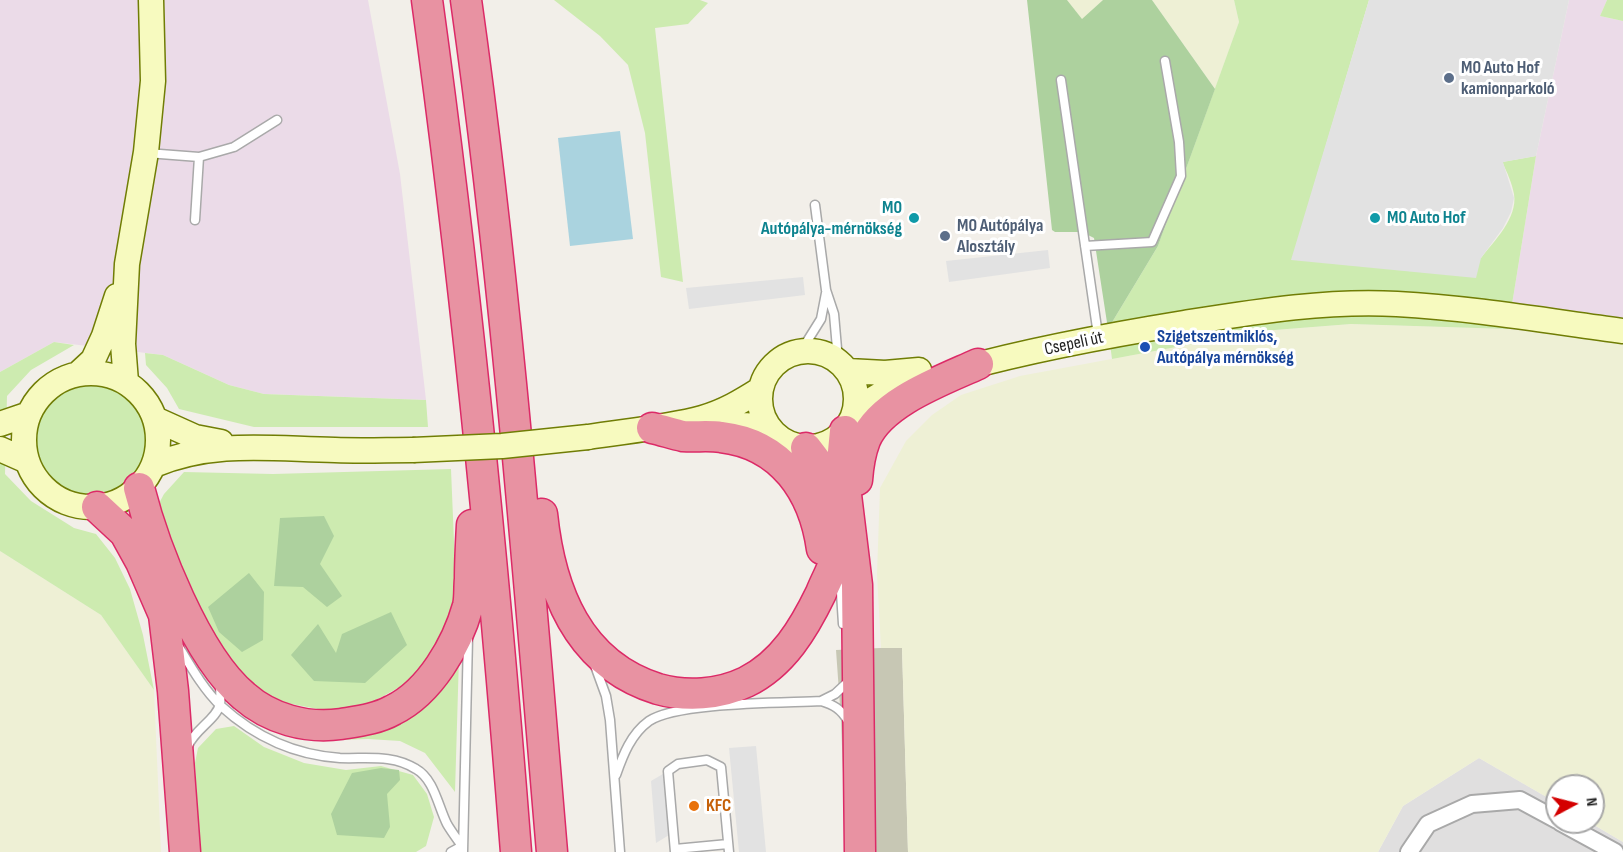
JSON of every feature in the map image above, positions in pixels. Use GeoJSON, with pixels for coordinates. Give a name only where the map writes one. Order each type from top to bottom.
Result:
{"type":"FeatureCollection","features":[{"type":"Feature","properties":{"kind":"highway"},"geometry":{"type":"LineString","coordinates":[[427,0],[474,387],[516,852]]}},
{"type":"Feature","properties":{"kind":"highway"},"geometry":{"type":"LineString","coordinates":[[466,0],[481,102],[517,426],[552,852]]}},
{"type":"Feature","properties":{"kind":"highway"},"geometry":{"type":"LineString","coordinates":[[517,426],[538,483],[544,535],[554,575],[566,609],[588,644],[601,658],[642,684],[669,692],[692,694],[713,692],[735,687],[748,681],[769,666],[797,637],[845,543],[858,463],[866,438],[880,418],[894,406],[978,364]]}},
{"type":"Feature","properties":{"kind":"highway"},"geometry":{"type":"LineString","coordinates":[[146,476],[149,525],[178,595],[206,650],[221,673],[244,697],[267,711],[294,722],[330,726],[369,720],[394,710],[415,696],[434,676],[450,650],[469,605],[474,387]]}},
{"type":"Feature","properties":{"kind":"highway"},"geometry":{"type":"LineString","coordinates":[[845,543],[842,462],[850,420]]}},
{"type":"Feature","properties":{"kind":"highway"},"geometry":{"type":"LineString","coordinates":[[652,428],[683,436],[722,437],[746,443],[767,453],[792,473],[807,496],[819,527],[823,559],[819,596]]}},
{"type":"Feature","properties":{"kind":"highway"},"geometry":{"type":"LineString","coordinates":[[806,448],[824,472],[831,490],[857,585],[852,665],[860,807],[860,852]]}},
{"type":"Feature","properties":{"kind":"highway"},"geometry":{"type":"LineString","coordinates":[[98,507],[125,533],[141,562],[164,615],[180,769],[185,852]]}},
{"type":"Feature","properties":{"kind":"street"},"geometry":{"type":"LineString","coordinates":[[126,382],[123,344],[127,264],[146,153],[153,81],[151,0]]}},
{"type":"Feature","properties":{"kind":"street"},"geometry":{"type":"LineString","coordinates":[[79,373],[93,360],[104,336],[127,264]]}},
{"type":"Feature","properties":{"kind":"street","name":"Csepeli út"},"geometry":{"type":"LineString","coordinates":[[850,420],[888,390],[978,364],[1098,338],[1261,310],[1335,304],[1396,304],[1464,310],[1623,331]]}},
{"type":"Feature","properties":{"kind":"street"},"geometry":{"type":"LineString","coordinates":[[801,351],[814,351],[826,354],[843,366],[854,383],[857,396],[850,420],[834,441],[806,448],[793,446],[771,430],[763,417],[760,404],[761,389],[766,375],[775,364],[787,355],[801,351]]}},
{"type":"Feature","properties":{"kind":"street","name":"Csepeli út"},"geometry":{"type":"LineString","coordinates":[[843,366],[885,373],[978,364]]}},
{"type":"Feature","properties":{"kind":"street"},"geometry":{"type":"LineString","coordinates":[[146,476],[158,450],[155,419],[144,398],[126,382],[103,373],[79,373],[63,378],[48,387],[28,414],[24,438],[27,462],[35,478],[47,491],[79,507],[113,504],[127,497],[146,476],[177,455],[200,450],[247,446]]}},
{"type":"Feature","properties":{"kind":"street"},"geometry":{"type":"LineString","coordinates":[[155,419],[195,437],[247,446],[336,450],[413,450],[502,446],[588,437],[703,418],[739,403],[761,389]]}},
{"type":"Feature","properties":{"kind":"street"},"geometry":{"type":"LineString","coordinates":[[0,424],[28,414]]}},
{"type":"Feature","properties":{"kind":"street"},"geometry":{"type":"LineString","coordinates":[[652,428],[734,424],[758,426],[771,430]]}},
{"type":"Feature","properties":{"kind":"street"},"geometry":{"type":"LineString","coordinates":[[0,449],[27,462]]}},
{"type":"Feature","properties":{"kind":"street"},"geometry":{"type":"LineString","coordinates":[[1409,852],[1428,824],[1472,804],[1520,800],[1545,814]]}},
{"type":"Feature","properties":{"kind":"street"},"geometry":{"type":"LineString","coordinates":[[1582,834],[1615,852]]}},
{"type":"Feature","properties":{"kind":"lane"},"geometry":{"type":"LineString","coordinates":[[1085,246],[1152,242],[1160,227],[1181,176],[1179,142],[1165,61]]}},
{"type":"Feature","properties":{"kind":"lane"},"geometry":{"type":"LineString","coordinates":[[1061,80],[1098,338]]}},
{"type":"Feature","properties":{"kind":"lane"},"geometry":{"type":"LineString","coordinates":[[146,153],[199,157],[234,147],[277,120]]}},
{"type":"Feature","properties":{"kind":"lane"},"geometry":{"type":"LineString","coordinates":[[195,220],[199,157]]}},
{"type":"Feature","properties":{"kind":"lane"},"geometry":{"type":"LineString","coordinates":[[815,206],[826,290],[834,314],[843,366]]}},
{"type":"Feature","properties":{"kind":"lane"},"geometry":{"type":"LineString","coordinates":[[801,351],[821,319],[826,290]]}},
{"type":"Feature","properties":{"kind":"lane"},"geometry":{"type":"LineString","coordinates":[[843,628],[845,543]]}},
{"type":"Feature","properties":{"kind":"lane"},"geometry":{"type":"LineString","coordinates":[[463,849],[469,605]]}},
{"type":"Feature","properties":{"kind":"lane"},"geometry":{"type":"LineString","coordinates":[[164,615],[197,676],[220,705],[254,731],[282,745],[315,755],[342,758],[387,758],[418,769],[436,796],[447,825],[463,849]]}},
{"type":"Feature","properties":{"kind":"lane"},"geometry":{"type":"LineString","coordinates":[[588,644],[606,696],[610,720],[616,775],[620,852]]}},
{"type":"Feature","properties":{"kind":"lane"},"geometry":{"type":"LineString","coordinates":[[616,775],[627,745],[648,722],[664,714],[692,708],[821,701],[836,694],[854,676],[852,665]]}},
{"type":"Feature","properties":{"kind":"lane"},"geometry":{"type":"LineString","coordinates":[[848,696],[846,685],[852,665]]}},
{"type":"Feature","properties":{"kind":"lane"},"geometry":{"type":"LineString","coordinates":[[180,769],[190,739],[220,705],[221,673]]}},
{"type":"Feature","properties":{"kind":"lane"},"geometry":{"type":"LineString","coordinates":[[821,701],[843,711],[852,728]]}},
{"type":"Feature","properties":{"kind":"lane"},"geometry":{"type":"LineString","coordinates":[[849,706],[860,807]]}},
{"type":"Feature","properties":{"kind":"lane"},"geometry":{"type":"LineString","coordinates":[[708,760],[721,767],[728,848],[675,850],[668,771],[678,764],[708,760]]}},
{"type":"Feature","properties":{"kind":"lane"},"geometry":{"type":"LineString","coordinates":[[451,852],[463,849]]}},
{"type":"Feature","properties":{"kind":"shaded area"},"geometry":{"type":"Polygon","coordinates":[[[0,0],[368,0],[400,174],[426,400],[264,394],[229,385],[163,355],[54,342],[0,372],[0,0]]]}},
{"type":"Feature","properties":{"kind":"shaded area"},"geometry":{"type":"Polygon","coordinates":[[[1067,0],[1103,0],[1082,20],[1067,0]]]}},
{"type":"Feature","properties":{"kind":"shaded area"},"geometry":{"type":"Polygon","coordinates":[[[1152,0],[1234,0],[1239,22],[1215,89],[1152,0]]]}},
{"type":"Feature","properties":{"kind":"shaded area","name":"M0 Auto Hof kamionparkoló"},"geometry":{"type":"Polygon","coordinates":[[[1369,0],[1569,0],[1536,156],[1503,162],[1514,198],[1511,212],[1503,228],[1481,258],[1476,278],[1291,260],[1369,0]]]}},
{"type":"Feature","properties":{"kind":"shaded area"},"geometry":{"type":"Polygon","coordinates":[[[1569,0],[1607,0],[1600,16],[1623,21],[1623,341],[1508,329],[1536,156],[1569,0]]]}},
{"type":"Feature","properties":{"kind":"shaded area"},"geometry":{"type":"Polygon","coordinates":[[[1048,250],[1050,268],[949,282],[946,261],[1048,250]]]}},
{"type":"Feature","properties":{"kind":"shaded area"},"geometry":{"type":"Polygon","coordinates":[[[803,277],[805,295],[689,309],[686,288],[803,277]]]}},
{"type":"Feature","properties":{"kind":"shaded area"},"geometry":{"type":"Polygon","coordinates":[[[1351,324],[1508,329],[1623,341],[1623,842],[1605,831],[1605,774],[1545,774],[1545,796],[1479,758],[1403,806],[1378,852],[908,852],[902,648],[881,648],[877,574],[880,488],[906,441],[932,415],[961,395],[1020,376],[1262,331],[1351,324]]]}},
{"type":"Feature","properties":{"kind":"shaded area"},"geometry":{"type":"Polygon","coordinates":[[[0,551],[101,615],[154,690],[161,852],[0,852],[0,551]]]}},
{"type":"Feature","properties":{"kind":"shaded area"},"geometry":{"type":"Polygon","coordinates":[[[902,647],[908,852],[846,852],[836,650],[902,647]]]}},
{"type":"Feature","properties":{"kind":"shaded area"},"geometry":{"type":"Polygon","coordinates":[[[756,746],[766,852],[739,852],[729,748],[756,746]]]}},
{"type":"Feature","properties":{"kind":"shaded area"},"geometry":{"type":"Polygon","coordinates":[[[1479,758],[1545,796],[1545,834],[1605,834],[1605,831],[1623,842],[1623,852],[1378,852],[1403,806],[1479,758]]]}},
{"type":"Feature","properties":{"kind":"shaded area"},"geometry":{"type":"Polygon","coordinates":[[[668,771],[674,832],[656,843],[651,781],[668,771]]]}},
{"type":"Feature","properties":{"kind":"green space"},"geometry":{"type":"Polygon","coordinates":[[[554,0],[700,0],[708,3],[688,24],[655,28],[683,282],[661,277],[645,133],[628,65],[600,36],[554,0]]]}},
{"type":"Feature","properties":{"kind":"green space"},"geometry":{"type":"Polygon","coordinates":[[[1027,0],[1067,0],[1082,19],[1103,0],[1152,0],[1215,89],[1158,246],[1108,329],[1094,238],[1082,232],[1052,230],[1027,0]]]}},
{"type":"Feature","properties":{"kind":"green space"},"geometry":{"type":"Polygon","coordinates":[[[1234,0],[1369,0],[1292,260],[1481,258],[1504,229],[1514,203],[1514,194],[1502,162],[1536,156],[1508,329],[1351,324],[1262,331],[1112,359],[1108,329],[1158,246],[1239,22],[1234,0]]]}},
{"type":"Feature","properties":{"kind":"green space"},"geometry":{"type":"Polygon","coordinates":[[[1607,0],[1623,0],[1623,21],[1600,16],[1607,0]]]}},
{"type":"Feature","properties":{"kind":"green space"},"geometry":{"type":"Polygon","coordinates":[[[54,342],[74,345],[31,370],[7,396],[5,474],[31,501],[74,528],[96,534],[115,558],[130,589],[143,635],[154,690],[101,615],[0,551],[0,372],[54,342]]]}},
{"type":"Feature","properties":{"kind":"green space"},"geometry":{"type":"Polygon","coordinates":[[[145,353],[163,355],[229,385],[264,394],[426,400],[428,427],[254,427],[179,409],[167,388],[146,365],[145,353]]]}},
{"type":"Feature","properties":{"kind":"green space"},"geometry":{"type":"Polygon","coordinates":[[[90,384],[113,389],[132,401],[144,420],[149,443],[144,466],[132,485],[113,497],[90,502],[67,497],[48,485],[36,466],[31,443],[36,420],[48,401],[67,389],[90,384]]]}},
{"type":"Feature","properties":{"kind":"green space"},"geometry":{"type":"Polygon","coordinates":[[[451,469],[457,615],[434,661],[407,683],[365,706],[328,711],[276,701],[241,677],[212,633],[156,509],[164,494],[184,472],[273,474],[451,469]]]}},
{"type":"Feature","properties":{"kind":"green space"},"geometry":{"type":"Polygon","coordinates":[[[324,516],[334,536],[320,564],[342,596],[327,607],[303,587],[274,586],[280,518],[324,516]]]}},
{"type":"Feature","properties":{"kind":"green space"},"geometry":{"type":"Polygon","coordinates":[[[249,573],[264,592],[263,640],[242,652],[219,632],[208,607],[249,573]]]}},
{"type":"Feature","properties":{"kind":"green space"},"geometry":{"type":"Polygon","coordinates":[[[391,612],[407,645],[365,683],[314,681],[291,655],[318,624],[336,653],[342,634],[391,612]]]}},
{"type":"Feature","properties":{"kind":"green space"},"geometry":{"type":"Polygon","coordinates":[[[459,657],[455,792],[425,753],[400,741],[339,740],[310,732],[338,733],[459,657]]]}},
{"type":"Feature","properties":{"kind":"green space"},"geometry":{"type":"Polygon","coordinates":[[[234,726],[264,747],[304,763],[346,770],[381,766],[413,775],[427,794],[434,817],[426,846],[416,852],[200,852],[195,763],[198,748],[216,729],[234,726]]]}},
{"type":"Feature","properties":{"kind":"green space"},"geometry":{"type":"Polygon","coordinates":[[[381,768],[399,770],[400,780],[387,794],[390,827],[384,838],[337,835],[331,814],[352,773],[381,768]]]}},
{"type":"Feature","properties":{"kind":"water"},"geometry":{"type":"Polygon","coordinates":[[[620,131],[633,239],[570,246],[558,138],[620,131]]]}},
{"type":"Feature","properties":{"kind":"place","name":"M0 Auto Hof kamionparkoló"},"geometry":{"type":"Point","coordinates":[1449,78]}},
{"type":"Feature","properties":{"kind":"place","name":"M0 Autópálya-mérnökség"},"geometry":{"type":"Point","coordinates":[914,218]}},
{"type":"Feature","properties":{"kind":"place","name":"M0 Auto Hof"},"geometry":{"type":"Point","coordinates":[1375,218]}},
{"type":"Feature","properties":{"kind":"place","name":"M0 Autópálya Alosztály"},"geometry":{"type":"Point","coordinates":[945,236]}},
{"type":"Feature","properties":{"kind":"place","name":"Szigetszentmiklós, Autópálya mérnökség"},"geometry":{"type":"Point","coordinates":[1145,347]}},
{"type":"Feature","properties":{"kind":"place","name":"KFC"},"geometry":{"type":"Point","coordinates":[694,806]}}]}
